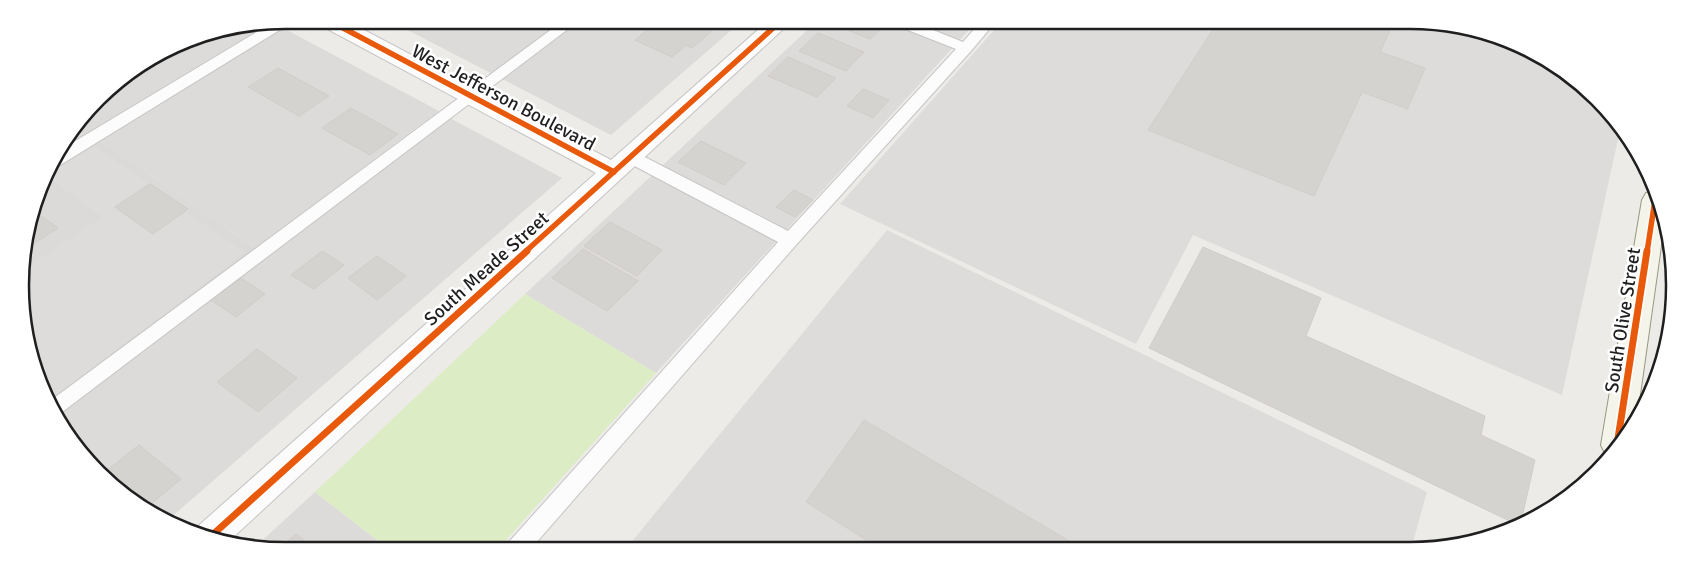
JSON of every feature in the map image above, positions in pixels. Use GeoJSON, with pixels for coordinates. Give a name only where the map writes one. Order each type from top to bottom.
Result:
{"type":"FeatureCollection","features":[{"type":"Feature","properties":{"kind":"street","name":"West Jefferson Boulevard"},"geometry":{"type":"LineString","coordinates":[[345,29],[471,96],[623,164]]}},
{"type":"Feature","properties":{"kind":"street","name":"South Meade Street"},"geometry":{"type":"LineString","coordinates":[[215,533],[772,29]]}},
{"type":"Feature","properties":{"kind":"street","name":"South Olive Street"},"geometry":{"type":"LineString","coordinates":[[1619,433],[1658,219]]}},
{"type":"Feature","properties":{"kind":"lane"},"geometry":{"type":"LineString","coordinates":[[64,155],[271,29]]}},
{"type":"Feature","properties":{"kind":"lane"},"geometry":{"type":"LineString","coordinates":[[59,406],[561,29]]}},
{"type":"Feature","properties":{"kind":"lane"},"geometry":{"type":"LineString","coordinates":[[918,29],[966,48]]}},
{"type":"Feature","properties":{"kind":"lane"},"geometry":{"type":"LineString","coordinates":[[522,542],[790,240],[982,29]]}},
{"type":"Feature","properties":{"kind":"lane"},"geometry":{"type":"LineString","coordinates":[[623,164],[790,240]]}},
{"type":"Feature","properties":{"kind":"shaded area"},"geometry":{"type":"Polygon","coordinates":[[[281,29],[285,29],[439,111],[255,248],[99,139],[281,29]]]}},
{"type":"Feature","properties":{"kind":"shaded area"},"geometry":{"type":"Polygon","coordinates":[[[405,29],[733,29],[611,135],[405,29]]]}},
{"type":"Feature","properties":{"kind":"shaded area"},"geometry":{"type":"Polygon","coordinates":[[[808,29],[970,29],[656,373],[525,294],[808,29]]]}},
{"type":"Feature","properties":{"kind":"shaded area"},"geometry":{"type":"Polygon","coordinates":[[[995,29],[1213,29],[1148,130],[1314,196],[1362,92],[1409,109],[1425,68],[1380,52],[1391,29],[1426,29],[1476,37],[1523,55],[1552,72],[1579,92],[1603,116],[1619,137],[1562,395],[1193,235],[1136,344],[840,204],[995,29]]]}},
{"type":"Feature","properties":{"kind":"shaded area"},"geometry":{"type":"Polygon","coordinates":[[[263,30],[69,147],[92,116],[116,92],[157,63],[203,42],[219,37],[263,30]]]}},
{"type":"Feature","properties":{"kind":"shaded area"},"geometry":{"type":"Polygon","coordinates":[[[450,118],[562,178],[172,516],[143,499],[116,479],[92,455],[62,412],[450,118]]]}},
{"type":"Feature","properties":{"kind":"shaded area"},"geometry":{"type":"Polygon","coordinates":[[[99,139],[255,248],[55,400],[37,352],[29,302],[29,269],[37,219],[48,187],[59,164],[99,139]]]}},
{"type":"Feature","properties":{"kind":"shaded area"},"geometry":{"type":"Polygon","coordinates":[[[95,146],[148,183],[113,207],[152,235],[186,212],[245,252],[54,398],[37,352],[29,302],[29,266],[102,217],[51,180],[56,170],[95,146]]]}},
{"type":"Feature","properties":{"kind":"shaded area"},"geometry":{"type":"Polygon","coordinates":[[[887,230],[1427,492],[1413,542],[1071,542],[864,420],[806,502],[869,542],[632,542],[887,230]]]}},
{"type":"Feature","properties":{"kind":"shaded area"},"geometry":{"type":"Polygon","coordinates":[[[315,492],[379,542],[269,542],[261,541],[315,492]]]}},
{"type":"Feature","properties":{"kind":"green space"},"geometry":{"type":"Polygon","coordinates":[[[525,294],[656,373],[504,542],[379,542],[315,492],[525,294]]]}},
{"type":"Feature","properties":{"kind":"building"},"geometry":{"type":"Polygon","coordinates":[[[648,29],[713,30],[692,48],[686,45],[672,57],[635,40],[648,29]]]}},
{"type":"Feature","properties":{"kind":"building"},"geometry":{"type":"Polygon","coordinates":[[[845,29],[881,29],[870,39],[845,29]]]}},
{"type":"Feature","properties":{"kind":"building"},"geometry":{"type":"Polygon","coordinates":[[[1213,29],[1391,29],[1380,52],[1425,68],[1408,109],[1362,92],[1314,196],[1148,130],[1213,29]]]}},
{"type":"Feature","properties":{"kind":"building"},"geometry":{"type":"Polygon","coordinates":[[[818,33],[864,52],[846,71],[799,51],[818,33]]]}},
{"type":"Feature","properties":{"kind":"building"},"geometry":{"type":"Polygon","coordinates":[[[788,57],[836,78],[817,97],[768,76],[788,57]]]}},
{"type":"Feature","properties":{"kind":"building"},"geometry":{"type":"Polygon","coordinates":[[[278,68],[329,96],[299,116],[248,87],[278,68]]]}},
{"type":"Feature","properties":{"kind":"building"},"geometry":{"type":"Polygon","coordinates":[[[863,89],[889,100],[873,118],[847,106],[863,89]]]}},
{"type":"Feature","properties":{"kind":"building"},"geometry":{"type":"Polygon","coordinates":[[[351,108],[398,134],[370,155],[322,128],[351,108]]]}},
{"type":"Feature","properties":{"kind":"building"},"geometry":{"type":"Polygon","coordinates":[[[701,141],[746,163],[724,185],[678,162],[701,141]]]}},
{"type":"Feature","properties":{"kind":"building"},"geometry":{"type":"Polygon","coordinates":[[[150,184],[188,209],[153,234],[115,207],[150,184]]]}},
{"type":"Feature","properties":{"kind":"building"},"geometry":{"type":"Polygon","coordinates":[[[794,190],[813,200],[795,217],[776,207],[794,190]]]}},
{"type":"Feature","properties":{"kind":"building"},"geometry":{"type":"Polygon","coordinates":[[[39,214],[58,228],[32,244],[39,214]]]}},
{"type":"Feature","properties":{"kind":"building"},"geometry":{"type":"Polygon","coordinates":[[[610,222],[662,250],[637,276],[584,246],[610,222]]]}},
{"type":"Feature","properties":{"kind":"building"},"geometry":{"type":"Polygon","coordinates":[[[1203,247],[1321,298],[1306,336],[1485,416],[1481,435],[1535,460],[1522,516],[1511,522],[1149,348],[1203,247]]]}},
{"type":"Feature","properties":{"kind":"building"},"geometry":{"type":"Polygon","coordinates":[[[583,249],[638,281],[607,311],[552,278],[583,249]]]}},
{"type":"Feature","properties":{"kind":"building"},"geometry":{"type":"Polygon","coordinates":[[[322,251],[344,265],[314,289],[291,275],[322,251]]]}},
{"type":"Feature","properties":{"kind":"building"},"geometry":{"type":"Polygon","coordinates":[[[377,256],[406,276],[377,300],[348,278],[377,256]]]}},
{"type":"Feature","properties":{"kind":"building"},"geometry":{"type":"Polygon","coordinates":[[[241,278],[265,294],[236,317],[211,300],[241,278]]]}},
{"type":"Feature","properties":{"kind":"building"},"geometry":{"type":"Polygon","coordinates":[[[257,349],[297,378],[258,412],[217,382],[257,349]]]}},
{"type":"Feature","properties":{"kind":"building"},"geometry":{"type":"Polygon","coordinates":[[[864,420],[1071,542],[869,542],[806,502],[864,420]]]}},
{"type":"Feature","properties":{"kind":"building"},"geometry":{"type":"Polygon","coordinates":[[[139,445],[181,479],[151,504],[116,479],[107,470],[139,445]]]}},
{"type":"Feature","properties":{"kind":"building"},"geometry":{"type":"Polygon","coordinates":[[[296,534],[306,542],[287,542],[296,534]]]}},
{"type":"Feature","properties":{"kind":"cycle path"},"geometry":{"type":"LineString","coordinates":[[345,29],[614,172]]}},
{"type":"Feature","properties":{"kind":"cycle path"},"geometry":{"type":"LineString","coordinates":[[215,533],[772,29]]}},
{"type":"Feature","properties":{"kind":"cycle path"},"geometry":{"type":"LineString","coordinates":[[1619,434],[1654,206]]}}]}
